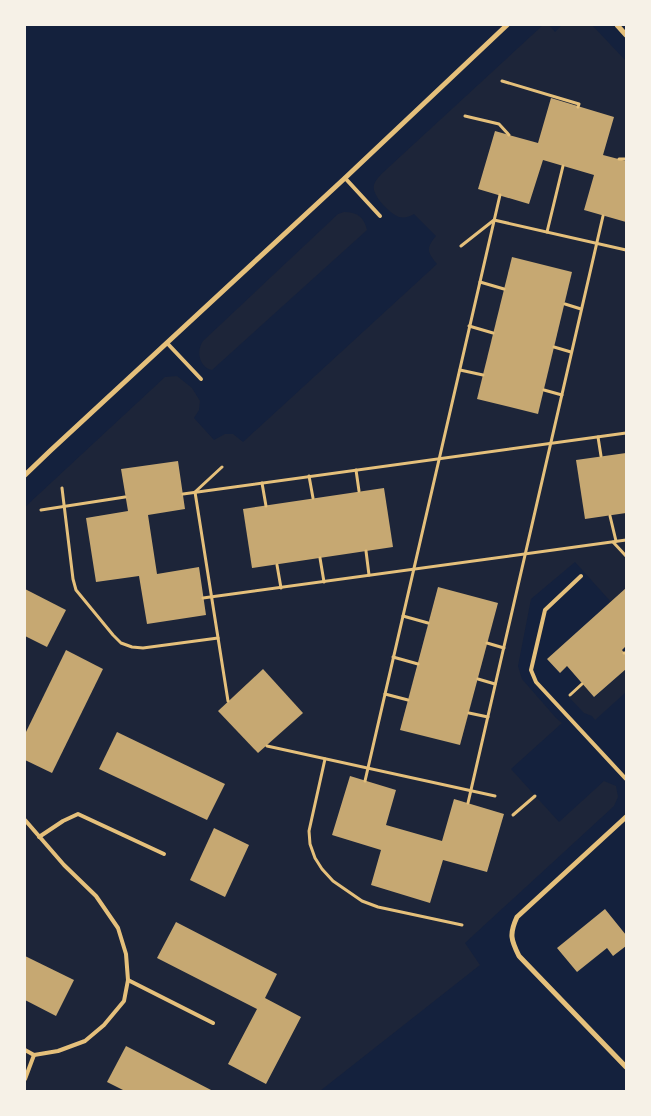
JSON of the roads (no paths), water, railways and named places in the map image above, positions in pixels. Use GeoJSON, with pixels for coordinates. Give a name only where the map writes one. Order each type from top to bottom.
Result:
{"type":"FeatureCollection","features":[{"type":"Feature","properties":{"kind":"street"},"geometry":{"type":"LineString","coordinates":[[25,475],[507,25]]}},
{"type":"Feature","properties":{"kind":"street"},"geometry":{"type":"LineString","coordinates":[[617,25],[626,34]]}},
{"type":"Feature","properties":{"kind":"street"},"geometry":{"type":"LineString","coordinates":[[626,817],[517,917],[512,929],[512,941],[519,956],[626,1067]]}},
{"type":"Feature","properties":{"kind":"lane"},"geometry":{"type":"LineString","coordinates":[[345,178],[380,216]]}},
{"type":"Feature","properties":{"kind":"lane"},"geometry":{"type":"LineString","coordinates":[[167,343],[201,379]]}},
{"type":"Feature","properties":{"kind":"lane"},"geometry":{"type":"LineString","coordinates":[[582,576],[545,610],[531,670],[536,682],[626,779]]}},
{"type":"Feature","properties":{"kind":"lane"},"geometry":{"type":"LineString","coordinates":[[39,837],[63,821],[78,814],[164,854]]}},
{"type":"Feature","properties":{"kind":"lane"},"geometry":{"type":"LineString","coordinates":[[25,820],[64,865],[96,896],[118,928],[126,954],[128,980],[124,1001],[104,1025],[85,1041],[58,1051],[34,1055],[25,1050]]}},
{"type":"Feature","properties":{"kind":"lane"},"geometry":{"type":"LineString","coordinates":[[128,980],[213,1023]]}},
{"type":"Feature","properties":{"kind":"lane"},"geometry":{"type":"LineString","coordinates":[[25,1079],[34,1055]]}}]}
